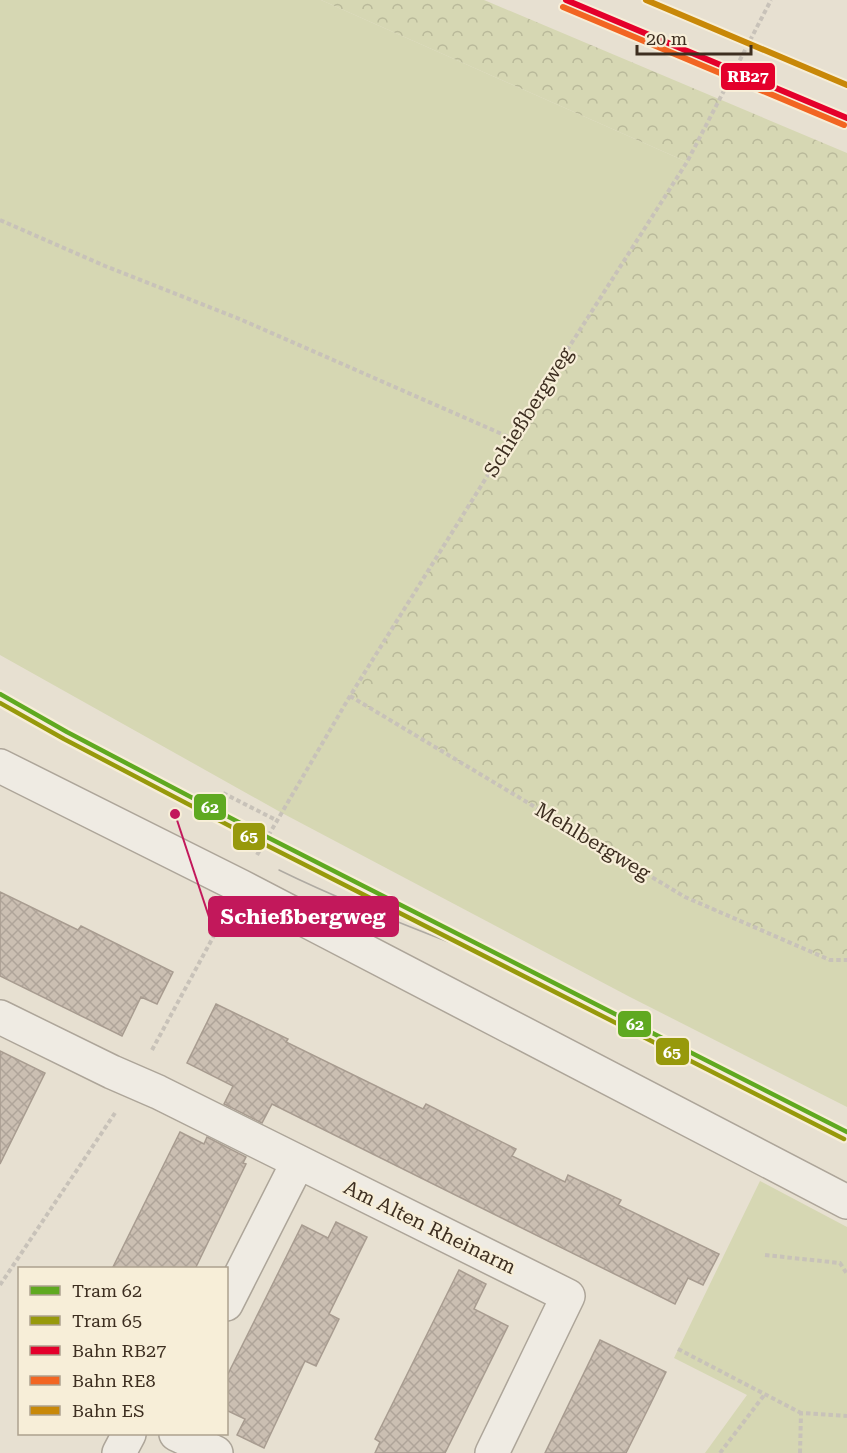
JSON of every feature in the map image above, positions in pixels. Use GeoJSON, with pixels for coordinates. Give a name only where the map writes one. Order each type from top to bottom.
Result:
{"type":"FeatureCollection","features":[{"type":"Feature","properties":{"kind":"street"},"geometry":{"type":"LineString","coordinates":[[0,766],[240,886],[847,1202]]}},
{"type":"Feature","properties":{"kind":"street","name":"Am Alten Rheinarm"},"geometry":{"type":"LineString","coordinates":[[0,1017],[135,1081],[568,1296],[492,1453]]}},
{"type":"Feature","properties":{"kind":"street"},"geometry":{"type":"LineString","coordinates":[[228,1300],[298,1162]]}},
{"type":"Feature","properties":{"kind":"street"},"geometry":{"type":"LineString","coordinates":[[119,1453],[128,1435]]}},
{"type":"Feature","properties":{"kind":"street"},"geometry":{"type":"LineString","coordinates":[[178,1435],[216,1453]]}},
{"type":"Feature","properties":{"kind":"path","name":"Schießbergweg"},"geometry":{"type":"LineString","coordinates":[[223,793],[276,820],[350,696],[511,438],[687,162],[771,0]]}},
{"type":"Feature","properties":{"kind":"path"},"geometry":{"type":"LineString","coordinates":[[0,220],[105,266],[242,320],[511,438]]}},
{"type":"Feature","properties":{"kind":"path","name":"Mehlbergweg"},"geometry":{"type":"LineString","coordinates":[[350,696],[685,897],[830,960],[847,960]]}},
{"type":"Feature","properties":{"kind":"path"},"geometry":{"type":"LineString","coordinates":[[765,1255],[840,1263],[847,1274]]}},
{"type":"Feature","properties":{"kind":"path"},"geometry":{"type":"LineString","coordinates":[[678,1349],[801,1413],[847,1416]]}},
{"type":"Feature","properties":{"kind":"path"},"geometry":{"type":"LineString","coordinates":[[720,1453],[765,1394]]}},
{"type":"Feature","properties":{"kind":"path"},"geometry":{"type":"LineString","coordinates":[[800,1453],[801,1413]]}},
{"type":"Feature","properties":{"kind":"green space"},"geometry":{"type":"Polygon","coordinates":[[[0,0],[321,0],[687,162],[350,696],[685,897],[830,960],[847,960],[847,1107],[630,997],[282,813],[0,655],[0,0]]]}},
{"type":"Feature","properties":{"kind":"green space"},"geometry":{"type":"Polygon","coordinates":[[[321,0],[484,0],[847,153],[847,960],[830,960],[685,897],[350,696],[687,162],[321,0]]]}},
{"type":"Feature","properties":{"kind":"green space"},"geometry":{"type":"Polygon","coordinates":[[[760,1181],[847,1227],[847,1453],[705,1453],[747,1395],[674,1358],[760,1181]]]}},
{"type":"Feature","properties":{"kind":"building"},"geometry":{"type":"Polygon","coordinates":[[[0,892],[78,930],[81,926],[173,972],[157,1004],[141,997],[122,1036],[0,976],[0,892]]]}},
{"type":"Feature","properties":{"kind":"building"},"geometry":{"type":"Polygon","coordinates":[[[216,1004],[288,1039],[286,1042],[423,1109],[426,1104],[516,1149],[512,1156],[565,1182],[568,1175],[621,1200],[618,1205],[719,1254],[703,1285],[688,1278],[675,1304],[272,1104],[262,1123],[224,1104],[233,1086],[187,1063],[216,1004]]]}},
{"type":"Feature","properties":{"kind":"building"},"geometry":{"type":"Polygon","coordinates":[[[0,1051],[45,1073],[0,1164],[0,1051]]]}},
{"type":"Feature","properties":{"kind":"building"},"geometry":{"type":"Polygon","coordinates":[[[180,1132],[204,1144],[207,1137],[246,1157],[243,1163],[246,1164],[196,1267],[113,1267],[180,1132]]]}},
{"type":"Feature","properties":{"kind":"building"},"geometry":{"type":"Polygon","coordinates":[[[336,1222],[367,1237],[329,1314],[339,1319],[316,1366],[305,1361],[264,1448],[237,1435],[245,1419],[228,1411],[228,1374],[302,1225],[328,1238],[336,1222]]]}},
{"type":"Feature","properties":{"kind":"building"},"geometry":{"type":"Polygon","coordinates":[[[459,1270],[486,1284],[474,1309],[508,1326],[445,1453],[375,1453],[380,1442],[375,1439],[459,1270]]]}},
{"type":"Feature","properties":{"kind":"building"},"geometry":{"type":"Polygon","coordinates":[[[600,1340],[666,1372],[650,1405],[626,1453],[545,1453],[600,1340]]]}},
{"type":"Feature","properties":{"kind":"tram line","name":"62"},"geometry":{"type":"LineString","coordinates":[[0,694],[67,732],[267,837],[847,1132]]}},
{"type":"Feature","properties":{"kind":"tram line","name":"65"},"geometry":{"type":"LineString","coordinates":[[0,703],[264,844],[844,1139]]}},
{"type":"Feature","properties":{"kind":"tram line"},"geometry":{"type":"LineString","coordinates":[[279,870],[356,905],[592,1002]]}},
{"type":"Feature","properties":{"kind":"tram line"},"geometry":{"type":"LineString","coordinates":[[756,1086],[847,1139]]}},
{"type":"Feature","properties":{"kind":"rail line","name":"RB27"},"geometry":{"type":"LineString","coordinates":[[566,0],[847,118]]}},
{"type":"Feature","properties":{"kind":"rail line","name":"ES"},"geometry":{"type":"LineString","coordinates":[[646,0],[847,85]]}},
{"type":"Feature","properties":{"kind":"rail line","name":"RE8"},"geometry":{"type":"LineString","coordinates":[[563,7],[844,125]]}},
{"type":"Feature","properties":{"kind":"place","name":"Schießbergweg"},"geometry":{"type":"Point","coordinates":[175,814]}}]}
